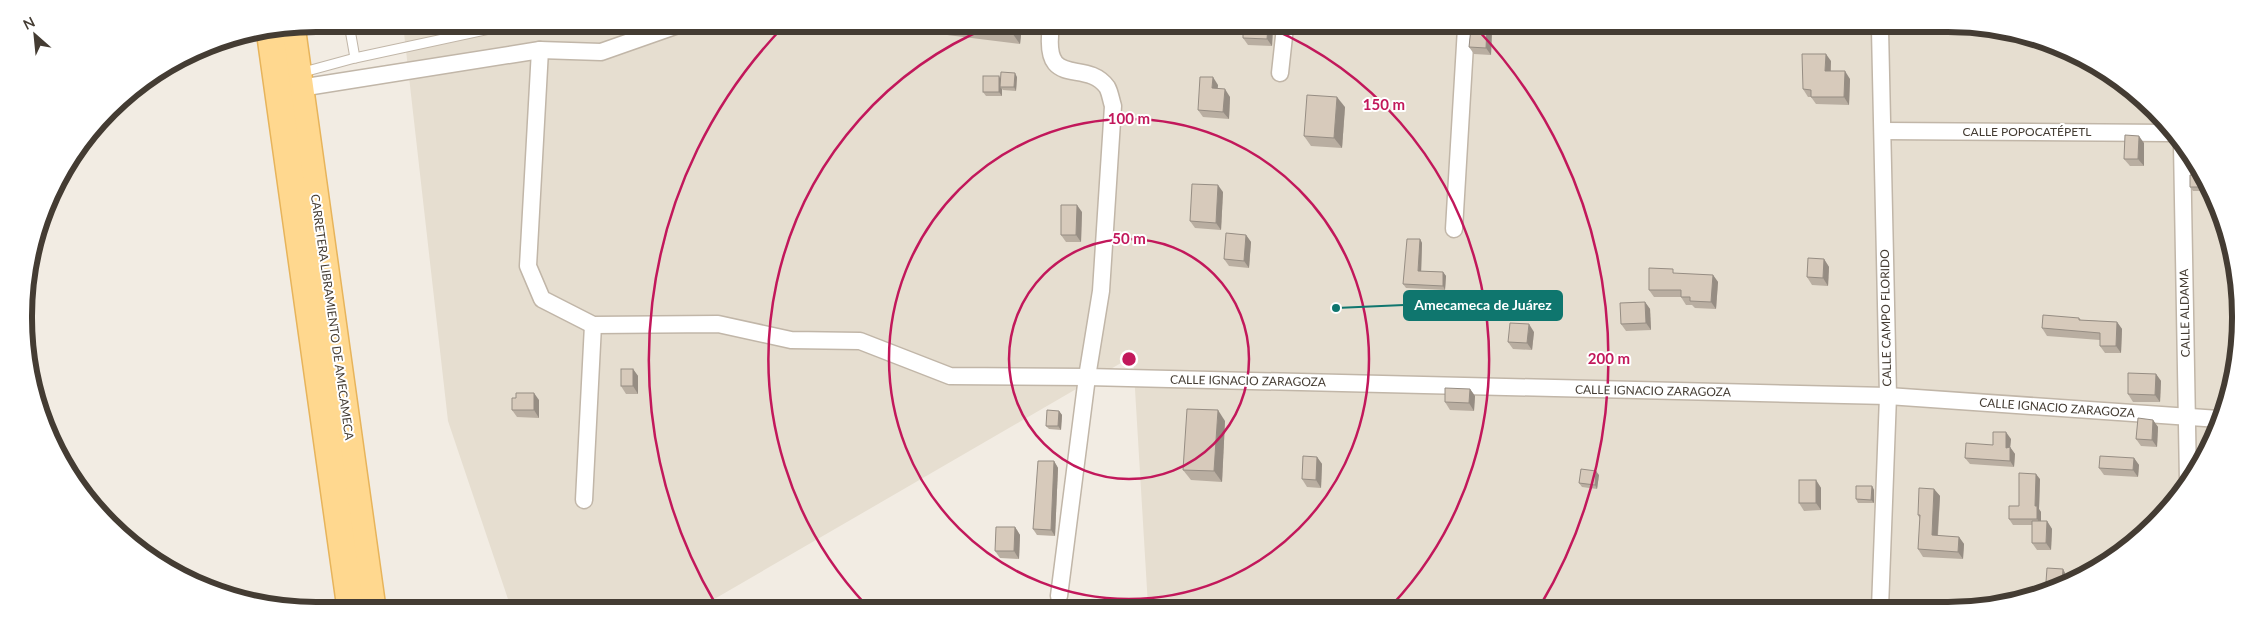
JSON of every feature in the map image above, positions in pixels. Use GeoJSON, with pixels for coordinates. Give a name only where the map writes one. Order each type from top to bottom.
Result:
{"type":"FeatureCollection","features":[{"type":"Feature","properties":{"kind":"main road","name":"CARRETERA LIBRAMIENTO DE AMECAMECA"},"geometry":{"type":"LineString","coordinates":[[293,34],[372,602]]}},
{"type":"Feature","properties":{"kind":"main road","name":"CARRETERA LIBRAMIENTO DE AMECAMECA"},"geometry":{"type":"LineString","coordinates":[[270,37],[350,602]]}},
{"type":"Feature","properties":{"kind":"street"},"geometry":{"type":"LineString","coordinates":[[299,81],[540,50],[601,52],[658,32]]}},
{"type":"Feature","properties":{"kind":"street"},"geometry":{"type":"LineString","coordinates":[[1049,32],[1048,44],[1053,60],[1064,71],[1095,76],[1108,88],[1112,106],[1100,291],[1059,596]]}},
{"type":"Feature","properties":{"kind":"street"},"geometry":{"type":"LineString","coordinates":[[1280,73],[1285,32]]}},
{"type":"Feature","properties":{"kind":"street"},"geometry":{"type":"LineString","coordinates":[[1454,229],[1466,32]]}},
{"type":"Feature","properties":{"kind":"street","name":"CALLE CAMPO FLORIDO"},"geometry":{"type":"LineString","coordinates":[[1880,32],[1888,396],[1880,602]]}},
{"type":"Feature","properties":{"kind":"street"},"geometry":{"type":"LineString","coordinates":[[540,50],[528,266],[542,300],[594,325],[584,500]]}},
{"type":"Feature","properties":{"kind":"street","name":"CALLE POPOCATÉPETL"},"geometry":{"type":"LineString","coordinates":[[1883,131],[2165,133]]}},
{"type":"Feature","properties":{"kind":"street","name":"CALLE ALDAMA"},"geometry":{"type":"LineString","coordinates":[[2182,155],[2188,470]]}},
{"type":"Feature","properties":{"kind":"street","name":"CALLE IGNACIO ZARAGOZA"},"geometry":{"type":"LineString","coordinates":[[594,325],[718,324],[790,340],[860,341],[950,376],[1087,377],[1888,396],[2213,419]]}},
{"type":"Feature","properties":{"kind":"lane"},"geometry":{"type":"LineString","coordinates":[[350,32],[355,58]]}},
{"type":"Feature","properties":{"kind":"lane"},"geometry":{"type":"LineString","coordinates":[[299,81],[355,58],[476,32]]}},
{"type":"Feature","properties":{"kind":"shaded area"},"geometry":{"type":"Polygon","coordinates":[[[404,32],[1948,32],[1985,35],[2022,42],[2074,62],[2121,91],[2162,129],[2185,159],[2211,208],[2223,243],[2232,298],[2232,336],[2223,391],[2203,443],[2185,475],[2162,505],[2121,543],[2074,572],[2022,592],[1967,601],[1148,602],[1133,356],[709,602],[509,602],[448,421],[404,32]]]}},
{"type":"Feature","properties":{"kind":"building"},"geometry":{"type":"Polygon","coordinates":[[[1243,32],[1268,32],[1267,39],[1243,38],[1243,32]]]}},
{"type":"Feature","properties":{"kind":"building"},"geometry":{"type":"Polygon","coordinates":[[[1471,32],[1487,32],[1486,48],[1469,47],[1471,32]]]}},
{"type":"Feature","properties":{"kind":"building"},"geometry":{"type":"Polygon","coordinates":[[[1802,54],[1826,54],[1825,71],[1845,71],[1844,97],[1811,97],[1811,90],[1803,89],[1802,54]]]}},
{"type":"Feature","properties":{"kind":"building"},"geometry":{"type":"Polygon","coordinates":[[[1001,72],[1015,73],[1014,87],[1000,87],[1001,72]]]}},
{"type":"Feature","properties":{"kind":"building"},"geometry":{"type":"Polygon","coordinates":[[[983,76],[999,76],[999,92],[983,92],[983,76]]]}},
{"type":"Feature","properties":{"kind":"building"},"geometry":{"type":"Polygon","coordinates":[[[1200,77],[1213,77],[1212,88],[1225,89],[1223,112],[1198,110],[1200,77]]]}},
{"type":"Feature","properties":{"kind":"building"},"geometry":{"type":"Polygon","coordinates":[[[1307,95],[1337,97],[1334,138],[1304,136],[1307,95]]]}},
{"type":"Feature","properties":{"kind":"building"},"geometry":{"type":"Polygon","coordinates":[[[2125,135],[2139,136],[2138,159],[2124,159],[2125,135]]]}},
{"type":"Feature","properties":{"kind":"building"},"geometry":{"type":"Polygon","coordinates":[[[2190,175],[2194,175],[2201,187],[2190,187],[2190,175]]]}},
{"type":"Feature","properties":{"kind":"building"},"geometry":{"type":"Polygon","coordinates":[[[1192,184],[1218,185],[1216,223],[1190,221],[1192,184]]]}},
{"type":"Feature","properties":{"kind":"building"},"geometry":{"type":"Polygon","coordinates":[[[1061,205],[1077,205],[1076,235],[1061,235],[1061,205]]]}},
{"type":"Feature","properties":{"kind":"building"},"geometry":{"type":"Polygon","coordinates":[[[1226,233],[1246,235],[1244,261],[1224,259],[1226,233]]]}},
{"type":"Feature","properties":{"kind":"building"},"geometry":{"type":"Polygon","coordinates":[[[1407,239],[1420,239],[1418,271],[1443,272],[1443,286],[1403,284],[1407,239]]]}},
{"type":"Feature","properties":{"kind":"building"},"geometry":{"type":"Polygon","coordinates":[[[1808,258],[1824,259],[1823,278],[1807,277],[1808,258]]]}},
{"type":"Feature","properties":{"kind":"building"},"geometry":{"type":"Polygon","coordinates":[[[1649,268],[1673,269],[1673,273],[1713,275],[1711,302],[1690,301],[1690,297],[1681,297],[1681,290],[1649,290],[1649,268]]]}},
{"type":"Feature","properties":{"kind":"building"},"geometry":{"type":"Polygon","coordinates":[[[1645,302],[1646,323],[1621,324],[1620,303],[1645,302]]]}},
{"type":"Feature","properties":{"kind":"building"},"geometry":{"type":"Polygon","coordinates":[[[2043,315],[2079,318],[2079,320],[2117,322],[2116,346],[2100,346],[2100,333],[2042,328],[2043,315]]]}},
{"type":"Feature","properties":{"kind":"building"},"geometry":{"type":"Polygon","coordinates":[[[1510,323],[1529,324],[1527,343],[1508,342],[1510,323]]]}},
{"type":"Feature","properties":{"kind":"building"},"geometry":{"type":"Polygon","coordinates":[[[621,369],[633,369],[633,386],[621,386],[621,369]]]}},
{"type":"Feature","properties":{"kind":"building"},"geometry":{"type":"Polygon","coordinates":[[[2128,373],[2156,374],[2155,395],[2128,394],[2128,373]]]}},
{"type":"Feature","properties":{"kind":"building"},"geometry":{"type":"Polygon","coordinates":[[[1445,388],[1470,389],[1469,403],[1445,402],[1445,388]]]}},
{"type":"Feature","properties":{"kind":"building"},"geometry":{"type":"Polygon","coordinates":[[[516,393],[534,393],[534,410],[512,410],[512,398],[516,398],[516,393]]]}},
{"type":"Feature","properties":{"kind":"building"},"geometry":{"type":"Polygon","coordinates":[[[1187,409],[1218,410],[1214,471],[1183,470],[1187,409]]]}},
{"type":"Feature","properties":{"kind":"building"},"geometry":{"type":"Polygon","coordinates":[[[1047,410],[1059,411],[1058,426],[1046,426],[1047,410]]]}},
{"type":"Feature","properties":{"kind":"building"},"geometry":{"type":"Polygon","coordinates":[[[2138,418],[2153,420],[2152,440],[2136,439],[2138,418]]]}},
{"type":"Feature","properties":{"kind":"building"},"geometry":{"type":"Polygon","coordinates":[[[1993,432],[2006,432],[2006,448],[2010,447],[2010,461],[1965,458],[1966,443],[1993,445],[1993,432]]]}},
{"type":"Feature","properties":{"kind":"building"},"geometry":{"type":"Polygon","coordinates":[[[1303,456],[1317,457],[1316,480],[1302,479],[1303,456]]]}},
{"type":"Feature","properties":{"kind":"building"},"geometry":{"type":"Polygon","coordinates":[[[2100,456],[2134,458],[2133,470],[2099,468],[2100,456]]]}},
{"type":"Feature","properties":{"kind":"building"},"geometry":{"type":"Polygon","coordinates":[[[1038,461],[1054,461],[1051,530],[1033,529],[1038,461]]]}},
{"type":"Feature","properties":{"kind":"building"},"geometry":{"type":"Polygon","coordinates":[[[1581,469],[1596,471],[1595,485],[1579,483],[1581,469]]]}},
{"type":"Feature","properties":{"kind":"building"},"geometry":{"type":"Polygon","coordinates":[[[2019,473],[2036,474],[2035,506],[2037,506],[2037,519],[2009,519],[2009,506],[2019,506],[2019,473]]]}},
{"type":"Feature","properties":{"kind":"building"},"geometry":{"type":"Polygon","coordinates":[[[1799,480],[1816,480],[1816,503],[1799,503],[1799,480]]]}},
{"type":"Feature","properties":{"kind":"building"},"geometry":{"type":"Polygon","coordinates":[[[1856,486],[1872,486],[1871,500],[1856,499],[1856,486]]]}},
{"type":"Feature","properties":{"kind":"building"},"geometry":{"type":"Polygon","coordinates":[[[1919,488],[1934,489],[1932,535],[1959,537],[1958,552],[1918,549],[1919,488]]]}},
{"type":"Feature","properties":{"kind":"building"},"geometry":{"type":"Polygon","coordinates":[[[2032,521],[2047,521],[2046,543],[2032,543],[2032,521]]]}},
{"type":"Feature","properties":{"kind":"building"},"geometry":{"type":"Polygon","coordinates":[[[996,527],[1015,527],[1014,551],[995,551],[996,527]]]}},
{"type":"Feature","properties":{"kind":"building"},"geometry":{"type":"Polygon","coordinates":[[[2047,568],[2063,569],[2062,577],[2046,582],[2047,568]]]}},
{"type":"Feature","properties":{"kind":"building"},"geometry":{"type":"Polygon","coordinates":[[[1104,599],[1127,600],[1127,602],[1104,602],[1104,599]]]}},
{"type":"Feature","properties":{"kind":"place","name":"Amecameca de Juárez"},"geometry":{"type":"Point","coordinates":[1336,308]}}]}
